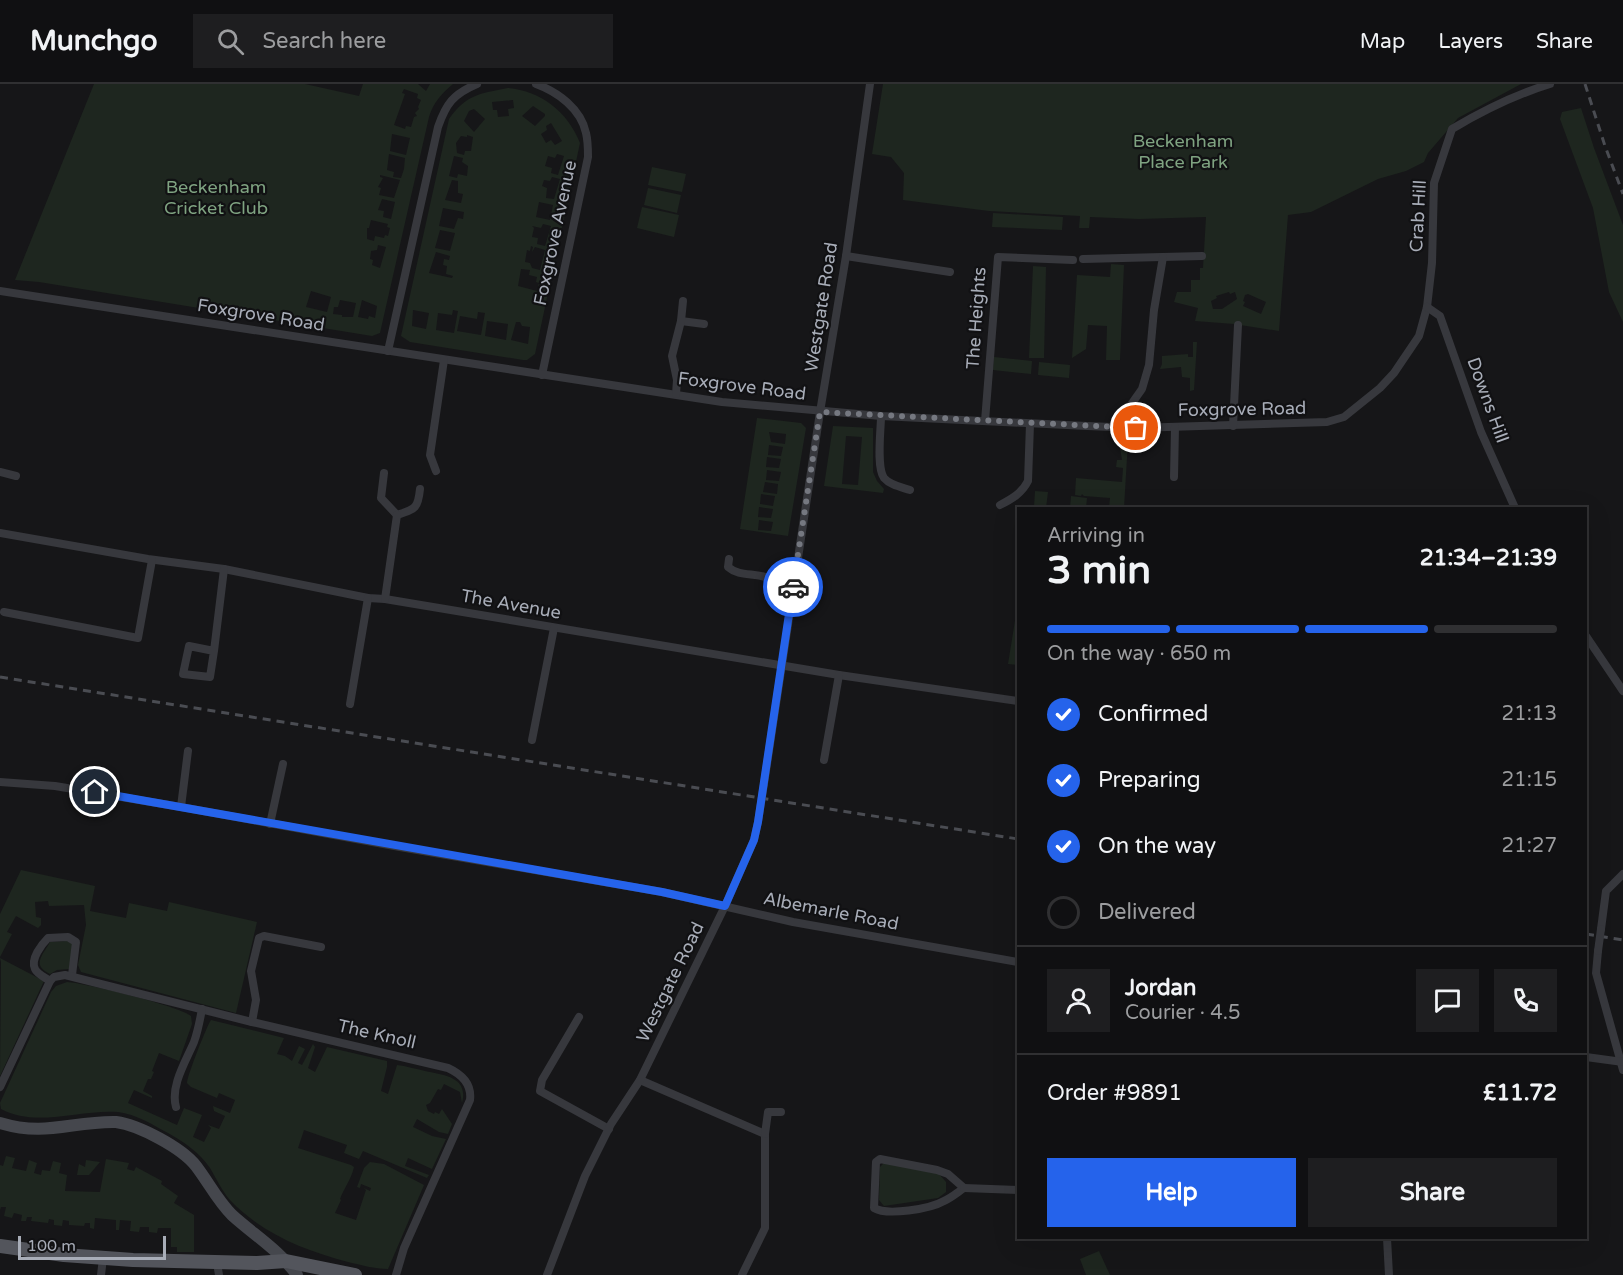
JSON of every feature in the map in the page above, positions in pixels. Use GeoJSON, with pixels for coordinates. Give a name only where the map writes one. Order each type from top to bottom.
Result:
{"type":"FeatureCollection","features":[{"type":"Feature","properties":{"kind":"main road"},"geometry":{"type":"LineString","coordinates":[[0,1123],[22,1129],[40,1130],[116,1122],[127,1124],[157,1138],[192,1161],[226,1209],[286,1261],[297,1275]]}},
{"type":"Feature","properties":{"kind":"main road"},"geometry":{"type":"LineString","coordinates":[[0,1246],[218,1269],[286,1261],[355,1275]]}},
{"type":"Feature","properties":{"kind":"street"},"geometry":{"type":"LineString","coordinates":[[388,351],[438,127],[444,109],[453,96],[477,84]]}},
{"type":"Feature","properties":{"kind":"street","name":"Foxgrove Avenue"},"geometry":{"type":"LineString","coordinates":[[536,84],[552,90],[572,107],[582,120],[586,133],[588,157],[542,375]]}},
{"type":"Feature","properties":{"kind":"street","name":"Westgate Road"},"geometry":{"type":"LineString","coordinates":[[547,1275],[585,1176],[609,1129],[640,1080],[725,906],[754,840],[846,256],[870,84]]}},
{"type":"Feature","properties":{"kind":"street","name":"Crab Hill"},"geometry":{"type":"LineString","coordinates":[[1427,307],[1432,263],[1434,183],[1452,129],[1518,94],[1550,84]]}},
{"type":"Feature","properties":{"kind":"street"},"geometry":{"type":"LineString","coordinates":[[846,256],[950,272]]}},
{"type":"Feature","properties":{"kind":"street"},"geometry":{"type":"LineString","coordinates":[[1083,259],[1202,256]]}},
{"type":"Feature","properties":{"kind":"street","name":"The Heights"},"geometry":{"type":"LineString","coordinates":[[985,421],[998,257],[1073,260]]}},
{"type":"Feature","properties":{"kind":"street"},"geometry":{"type":"LineString","coordinates":[[1129,428],[1130,406],[1142,389],[1149,365],[1154,310],[1163,257]]}},
{"type":"Feature","properties":{"kind":"street","name":"Foxgrove Road"},"geometry":{"type":"LineString","coordinates":[[0,291],[722,402],[881,416],[1129,428],[1308,424],[1344,417],[1380,388],[1394,373],[1419,336],[1427,307]]}},
{"type":"Feature","properties":{"kind":"street"},"geometry":{"type":"LineString","coordinates":[[676,394],[677,380],[672,356],[681,321],[683,301]]}},
{"type":"Feature","properties":{"kind":"street","name":"Downs Hill"},"geometry":{"type":"LineString","coordinates":[[1427,307],[1440,316],[1481,432],[1515,507]]}},
{"type":"Feature","properties":{"kind":"street"},"geometry":{"type":"LineString","coordinates":[[681,321],[704,324]]}},
{"type":"Feature","properties":{"kind":"street"},"geometry":{"type":"LineString","coordinates":[[1233,426],[1238,325]]}},
{"type":"Feature","properties":{"kind":"street"},"geometry":{"type":"LineString","coordinates":[[436,471],[430,455],[444,360]]}},
{"type":"Feature","properties":{"kind":"street"},"geometry":{"type":"LineString","coordinates":[[881,416],[880,468],[884,478],[910,490]]}},
{"type":"Feature","properties":{"kind":"street"},"geometry":{"type":"LineString","coordinates":[[1000,506],[1016,497],[1028,481],[1030,424]]}},
{"type":"Feature","properties":{"kind":"street"},"geometry":{"type":"LineString","coordinates":[[1174,477],[1175,427]]}},
{"type":"Feature","properties":{"kind":"street"},"geometry":{"type":"LineString","coordinates":[[0,472],[16,476]]}},
{"type":"Feature","properties":{"kind":"street"},"geometry":{"type":"LineString","coordinates":[[384,473],[381,498],[397,515]]}},
{"type":"Feature","properties":{"kind":"street"},"geometry":{"type":"LineString","coordinates":[[397,515],[416,507],[420,489]]}},
{"type":"Feature","properties":{"kind":"street"},"geometry":{"type":"LineString","coordinates":[[385,599],[397,515]]}},
{"type":"Feature","properties":{"kind":"street","name":"The Avenue"},"geometry":{"type":"LineString","coordinates":[[0,533],[152,560],[224,569],[368,598],[839,675],[1017,701]]}},
{"type":"Feature","properties":{"kind":"street"},"geometry":{"type":"LineString","coordinates":[[4,612],[138,638],[152,560]]}},
{"type":"Feature","properties":{"kind":"street"},"geometry":{"type":"LineString","coordinates":[[729,560],[728,567],[732,572],[793,584]]}},
{"type":"Feature","properties":{"kind":"street"},"geometry":{"type":"LineString","coordinates":[[214,651],[189,646],[183,674],[210,678],[214,651],[224,569]]}},
{"type":"Feature","properties":{"kind":"street"},"geometry":{"type":"LineString","coordinates":[[350,704],[368,598]]}},
{"type":"Feature","properties":{"kind":"street"},"geometry":{"type":"LineString","coordinates":[[532,740],[554,628]]}},
{"type":"Feature","properties":{"kind":"street"},"geometry":{"type":"LineString","coordinates":[[1587,637],[1623,691]]}},
{"type":"Feature","properties":{"kind":"street"},"geometry":{"type":"LineString","coordinates":[[824,760],[839,675]]}},
{"type":"Feature","properties":{"kind":"street"},"geometry":{"type":"LineString","coordinates":[[181,807],[188,751]]}},
{"type":"Feature","properties":{"kind":"street"},"geometry":{"type":"LineString","coordinates":[[270,824],[283,764]]}},
{"type":"Feature","properties":{"kind":"street","name":"Albemarle Road"},"geometry":{"type":"LineString","coordinates":[[0,782],[55,786],[662,892],[865,936],[1017,962]]}},
{"type":"Feature","properties":{"kind":"street"},"geometry":{"type":"LineString","coordinates":[[1623,874],[1606,891],[1596,973],[1623,1070]]}},
{"type":"Feature","properties":{"kind":"street"},"geometry":{"type":"LineString","coordinates":[[252,1022],[256,1000],[251,971],[259,938],[264,936],[321,947]]}},
{"type":"Feature","properties":{"kind":"street"},"geometry":{"type":"LineString","coordinates":[[0,1087],[50,981],[34,967],[35,957],[48,938],[68,937],[76,942],[72,975]]}},
{"type":"Feature","properties":{"kind":"street","name":"The Knoll"},"geometry":{"type":"LineString","coordinates":[[50,981],[58,975],[72,975],[252,1022],[442,1066],[459,1074],[468,1086],[470,1100],[404,1248],[396,1275]]}},
{"type":"Feature","properties":{"kind":"street"},"geometry":{"type":"LineString","coordinates":[[176,1107],[174,1097],[176,1088],[194,1040],[202,1009]]}},
{"type":"Feature","properties":{"kind":"street"},"geometry":{"type":"LineString","coordinates":[[579,1017],[542,1080],[540,1091],[609,1129]]}},
{"type":"Feature","properties":{"kind":"street"},"geometry":{"type":"LineString","coordinates":[[1587,1057],[1621,1061]]}},
{"type":"Feature","properties":{"kind":"street"},"geometry":{"type":"LineString","coordinates":[[640,1080],[765,1134]]}},
{"type":"Feature","properties":{"kind":"street"},"geometry":{"type":"LineString","coordinates":[[742,1275],[765,1228],[765,1134],[768,1112],[781,1112]]}},
{"type":"Feature","properties":{"kind":"street"},"geometry":{"type":"LineString","coordinates":[[964,1188],[948,1174],[880,1159],[876,1162],[874,1208],[880,1212],[910,1210],[944,1202],[964,1188],[1017,1190]]}},
{"type":"Feature","properties":{"kind":"street"},"geometry":{"type":"LineString","coordinates":[[1387,1239],[1389,1275]]}},
{"type":"Feature","properties":{"kind":"street"},"geometry":{"type":"LineString","coordinates":[[101,1275],[103,1258]]}},
{"type":"Feature","properties":{"kind":"green space","name":"Beckenham Cricket Club"},"geometry":{"type":"Polygon","coordinates":[[[94,84],[305,84],[359,96],[363,84],[418,84],[426,91],[430,84],[453,84],[438,99],[429,117],[380,333],[372,336],[15,280],[94,84]],[[404,89],[402,93],[405,94],[394,125],[405,129],[406,126],[411,127],[414,117],[417,116],[415,113],[419,109],[421,100],[417,98],[418,94],[404,89]],[[392,134],[390,151],[406,155],[410,138],[392,134]],[[389,154],[387,170],[394,172],[393,177],[401,178],[405,158],[389,154]],[[380,175],[383,178],[378,187],[381,188],[379,195],[394,198],[400,180],[380,175]],[[382,199],[378,210],[384,211],[383,217],[391,219],[395,202],[382,199]],[[371,220],[367,228],[367,239],[374,241],[375,236],[384,238],[385,235],[388,236],[390,228],[387,227],[388,224],[371,220]],[[378,245],[377,250],[371,251],[372,265],[380,268],[386,247],[378,245]],[[311,291],[306,307],[327,312],[331,297],[311,291]],[[340,300],[338,307],[334,307],[333,314],[353,317],[356,303],[340,300]],[[362,300],[358,317],[368,319],[369,316],[375,318],[377,306],[362,300]]]}},
{"type":"Feature","properties":{"kind":"green space","name":"Beckenham Place Park"},"geometry":{"type":"Polygon","coordinates":[[[883,84],[1521,84],[1458,118],[1428,153],[1424,162],[1406,171],[1378,179],[1311,212],[1288,215],[1279,331],[1195,321],[1198,308],[1174,302],[1177,292],[1191,292],[1191,280],[1200,280],[1200,268],[1203,268],[1206,217],[1139,219],[1090,217],[1089,228],[1079,228],[1080,216],[989,211],[903,200],[904,173],[891,157],[872,154],[883,84]],[[1229,292],[1216,296],[1217,298],[1211,301],[1213,309],[1222,309],[1237,299],[1235,292],[1230,294],[1229,292]],[[1248,294],[1245,295],[1243,306],[1261,314],[1266,302],[1248,294]]]}},
{"type":"Feature","properties":{"kind":"green space"},"geometry":{"type":"Polygon","coordinates":[[[508,88],[531,94],[552,105],[568,122],[580,143],[535,354],[527,360],[410,342],[401,336],[449,119],[462,104],[474,96],[508,88]],[[513,100],[492,102],[493,110],[497,110],[498,117],[509,116],[508,109],[514,108],[513,100]],[[533,106],[522,116],[535,126],[545,116],[533,106]],[[474,109],[469,111],[464,121],[474,132],[485,119],[474,109]],[[551,123],[541,134],[546,143],[551,140],[555,145],[562,141],[551,123]],[[461,136],[456,143],[457,153],[464,155],[465,151],[471,151],[473,137],[461,136]],[[557,154],[555,158],[548,156],[545,166],[552,168],[551,173],[558,175],[564,156],[557,154]],[[454,156],[449,176],[457,178],[458,174],[467,176],[468,166],[462,162],[463,158],[454,156]],[[552,177],[550,181],[544,180],[542,186],[547,188],[546,198],[554,199],[560,179],[552,177]],[[452,180],[445,200],[461,203],[463,194],[458,193],[458,181],[452,180]],[[539,202],[536,217],[550,220],[553,205],[539,202]],[[443,208],[439,226],[454,229],[458,218],[463,219],[464,212],[443,208]],[[543,224],[541,228],[532,226],[534,228],[532,237],[538,238],[537,244],[545,246],[551,226],[543,224]],[[440,230],[435,248],[450,251],[455,233],[440,230]],[[531,246],[530,251],[527,250],[525,262],[530,263],[532,268],[540,270],[545,250],[535,247],[532,252],[533,247],[531,246]],[[436,252],[429,273],[452,278],[453,276],[446,274],[447,266],[443,265],[444,259],[449,260],[450,256],[436,252]],[[521,269],[518,286],[537,291],[539,283],[536,282],[537,277],[529,275],[530,270],[521,269]],[[413,310],[412,326],[426,329],[429,313],[413,310]],[[453,310],[452,315],[438,313],[436,330],[454,333],[458,311],[453,310]],[[478,312],[477,319],[460,316],[457,331],[481,335],[485,313],[478,312]],[[487,321],[485,336],[506,340],[508,324],[487,321]],[[516,322],[511,340],[528,344],[530,327],[522,326],[520,322],[516,322]]]}},
{"type":"Feature","properties":{"kind":"green space"},"geometry":{"type":"Polygon","coordinates":[[[1581,108],[1623,225],[1623,322],[1609,292],[1593,208],[1560,119],[1562,112],[1581,108]]]}},
{"type":"Feature","properties":{"kind":"green space"},"geometry":{"type":"Polygon","coordinates":[[[652,167],[686,174],[682,192],[648,185],[652,167]]]}},
{"type":"Feature","properties":{"kind":"green space"},"geometry":{"type":"Polygon","coordinates":[[[648,188],[681,195],[677,213],[644,205],[648,188]]]}},
{"type":"Feature","properties":{"kind":"green space"},"geometry":{"type":"Polygon","coordinates":[[[642,207],[679,215],[674,237],[637,228],[642,207]]]}},
{"type":"Feature","properties":{"kind":"green space"},"geometry":{"type":"Polygon","coordinates":[[[993,213],[1063,217],[1062,230],[992,227],[993,213]]]}},
{"type":"Feature","properties":{"kind":"green space"},"geometry":{"type":"Polygon","coordinates":[[[1111,264],[1124,265],[1120,360],[1106,360],[1107,326],[1088,325],[1086,349],[1072,358],[1077,275],[1110,277],[1111,264]]]}},
{"type":"Feature","properties":{"kind":"green space"},"geometry":{"type":"Polygon","coordinates":[[[1033,266],[1046,267],[1044,358],[1029,358],[1033,266]]]}},
{"type":"Feature","properties":{"kind":"green space"},"geometry":{"type":"Polygon","coordinates":[[[1193,342],[1197,342],[1194,390],[1190,391],[1190,378],[1182,377],[1181,367],[1160,369],[1162,356],[1188,354],[1188,357],[1193,357],[1193,342]]]}},
{"type":"Feature","properties":{"kind":"green space"},"geometry":{"type":"Polygon","coordinates":[[[994,357],[1032,361],[1031,374],[993,370],[994,357]]]}},
{"type":"Feature","properties":{"kind":"green space"},"geometry":{"type":"Polygon","coordinates":[[[1039,362],[1070,365],[1069,378],[1038,375],[1039,362]]]}},
{"type":"Feature","properties":{"kind":"green space"},"geometry":{"type":"Polygon","coordinates":[[[757,418],[801,423],[806,428],[788,536],[740,529],[757,418]],[[769,432],[771,442],[785,444],[786,434],[769,432]],[[769,445],[768,455],[781,456],[783,447],[769,445]],[[767,457],[766,467],[779,468],[781,459],[767,457]],[[767,470],[766,480],[779,481],[781,472],[767,470]],[[765,482],[763,492],[777,494],[778,484],[765,482]],[[761,494],[760,504],[773,506],[775,496],[761,494]],[[759,507],[758,517],[771,518],[773,509],[759,507]],[[759,520],[758,530],[771,531],[773,522],[759,520]]]}},
{"type":"Feature","properties":{"kind":"green space"},"geometry":{"type":"Polygon","coordinates":[[[833,426],[873,428],[873,472],[884,489],[883,493],[824,486],[833,426]],[[846,436],[842,484],[858,485],[862,437],[846,436]]]}},
{"type":"Feature","properties":{"kind":"green space"},"geometry":{"type":"Polygon","coordinates":[[[1119,441],[1128,441],[1124,507],[1109,507],[1110,498],[1075,495],[1076,478],[1122,482],[1123,468],[1116,467],[1117,460],[1122,460],[1119,441]]]}},
{"type":"Feature","properties":{"kind":"green space"},"geometry":{"type":"Polygon","coordinates":[[[1035,491],[1048,492],[1046,507],[1034,507],[1035,491]]]}},
{"type":"Feature","properties":{"kind":"green space"},"geometry":{"type":"Polygon","coordinates":[[[1071,496],[1087,498],[1086,507],[1070,507],[1071,496]]]}},
{"type":"Feature","properties":{"kind":"green space"},"geometry":{"type":"Polygon","coordinates":[[[1017,608],[1017,665],[1008,664],[1017,608]]]}},
{"type":"Feature","properties":{"kind":"green space"},"geometry":{"type":"Polygon","coordinates":[[[21,870],[95,886],[90,911],[126,918],[129,903],[167,911],[169,902],[257,922],[236,1013],[81,972],[78,965],[86,925],[84,905],[49,906],[48,901],[35,902],[36,917],[41,918],[41,925],[38,928],[16,916],[7,932],[12,934],[0,957],[0,914],[21,870]]]}},
{"type":"Feature","properties":{"kind":"green space"},"geometry":{"type":"Polygon","coordinates":[[[69,941],[73,945],[69,969],[57,970],[50,974],[44,971],[40,960],[50,942],[69,941]]]}},
{"type":"Feature","properties":{"kind":"green space"},"geometry":{"type":"Polygon","coordinates":[[[0,958],[44,981],[0,1076],[1,962],[0,958]]]}},
{"type":"Feature","properties":{"kind":"green space"},"geometry":{"type":"Polygon","coordinates":[[[67,982],[131,996],[191,1016],[192,1024],[179,1061],[159,1053],[152,1071],[154,1072],[143,1091],[152,1098],[134,1090],[128,1103],[177,1125],[184,1108],[202,1115],[193,1137],[204,1142],[211,1128],[208,1125],[219,1129],[225,1116],[214,1111],[213,1106],[230,1113],[235,1100],[219,1093],[217,1098],[187,1083],[211,1020],[284,1038],[277,1054],[292,1061],[299,1046],[305,1049],[298,1063],[302,1065],[313,1044],[315,1047],[308,1068],[315,1072],[327,1047],[387,1061],[381,1091],[388,1094],[397,1065],[447,1076],[458,1083],[462,1088],[462,1103],[460,1092],[444,1084],[426,1105],[428,1111],[434,1114],[435,1112],[439,1114],[442,1109],[452,1124],[448,1134],[439,1132],[417,1119],[413,1127],[432,1136],[446,1139],[432,1169],[408,1158],[405,1166],[429,1175],[427,1178],[363,1151],[359,1159],[344,1153],[347,1145],[304,1130],[298,1148],[354,1167],[335,1213],[356,1220],[366,1190],[364,1188],[370,1191],[371,1188],[361,1184],[360,1188],[357,1187],[364,1168],[370,1162],[384,1164],[424,1185],[388,1269],[368,1267],[331,1257],[299,1246],[269,1231],[241,1211],[229,1199],[206,1162],[196,1152],[174,1136],[138,1117],[125,1113],[104,1112],[44,1118],[29,1117],[1,1109],[0,1103],[51,992],[56,986],[67,982]]]}},
{"type":"Feature","properties":{"kind":"green space"},"geometry":{"type":"Polygon","coordinates":[[[6,1156],[15,1158],[12,1168],[26,1171],[29,1160],[37,1163],[34,1173],[41,1175],[42,1170],[50,1171],[53,1161],[61,1163],[59,1173],[67,1175],[65,1191],[100,1192],[106,1159],[129,1163],[127,1169],[134,1171],[136,1167],[162,1181],[161,1184],[178,1196],[174,1203],[194,1215],[194,1252],[177,1252],[177,1247],[171,1247],[171,1228],[158,1228],[157,1233],[149,1232],[149,1227],[140,1227],[139,1232],[130,1231],[131,1221],[120,1220],[119,1230],[116,1230],[116,1220],[95,1218],[94,1229],[90,1228],[90,1223],[85,1223],[84,1226],[69,1225],[69,1221],[63,1220],[62,1226],[54,1225],[54,1220],[49,1219],[48,1223],[31,1221],[32,1217],[21,1221],[22,1215],[14,1213],[12,1218],[4,1216],[6,1207],[1,1207],[0,1210],[0,1165],[3,1166],[6,1156]]]}},
{"type":"Feature","properties":{"kind":"green space"},"geometry":{"type":"Polygon","coordinates":[[[86,1160],[100,1162],[89,1175],[77,1175],[79,1164],[85,1167],[86,1160]]]}},
{"type":"Feature","properties":{"kind":"green space"},"geometry":{"type":"Polygon","coordinates":[[[884,1163],[939,1174],[946,1182],[946,1192],[938,1198],[884,1206],[879,1200],[880,1167],[884,1163]]]}},
{"type":"Feature","properties":{"kind":"green space"},"geometry":{"type":"Polygon","coordinates":[[[1099,1251],[1110,1275],[1086,1275],[1080,1259],[1099,1251]]]}},
{"type":"Feature","properties":{"kind":"railway"},"geometry":{"type":"LineString","coordinates":[[1585,84],[1623,194]]}},
{"type":"Feature","properties":{"kind":"railway"},"geometry":{"type":"LineString","coordinates":[[0,677],[1017,839]]}},
{"type":"Feature","properties":{"kind":"railway"},"geometry":{"type":"LineString","coordinates":[[1587,934],[1623,940]]}},
{"type":"Feature","properties":{"kind":"way so far"},"geometry":{"type":"LineString","coordinates":[[793,587],[820,412],[1136,428]]}},
{"type":"Feature","properties":{"kind":"route"},"geometry":{"type":"LineString","coordinates":[[95,792],[662,892],[725,906],[756,834],[793,587]]}}]}
